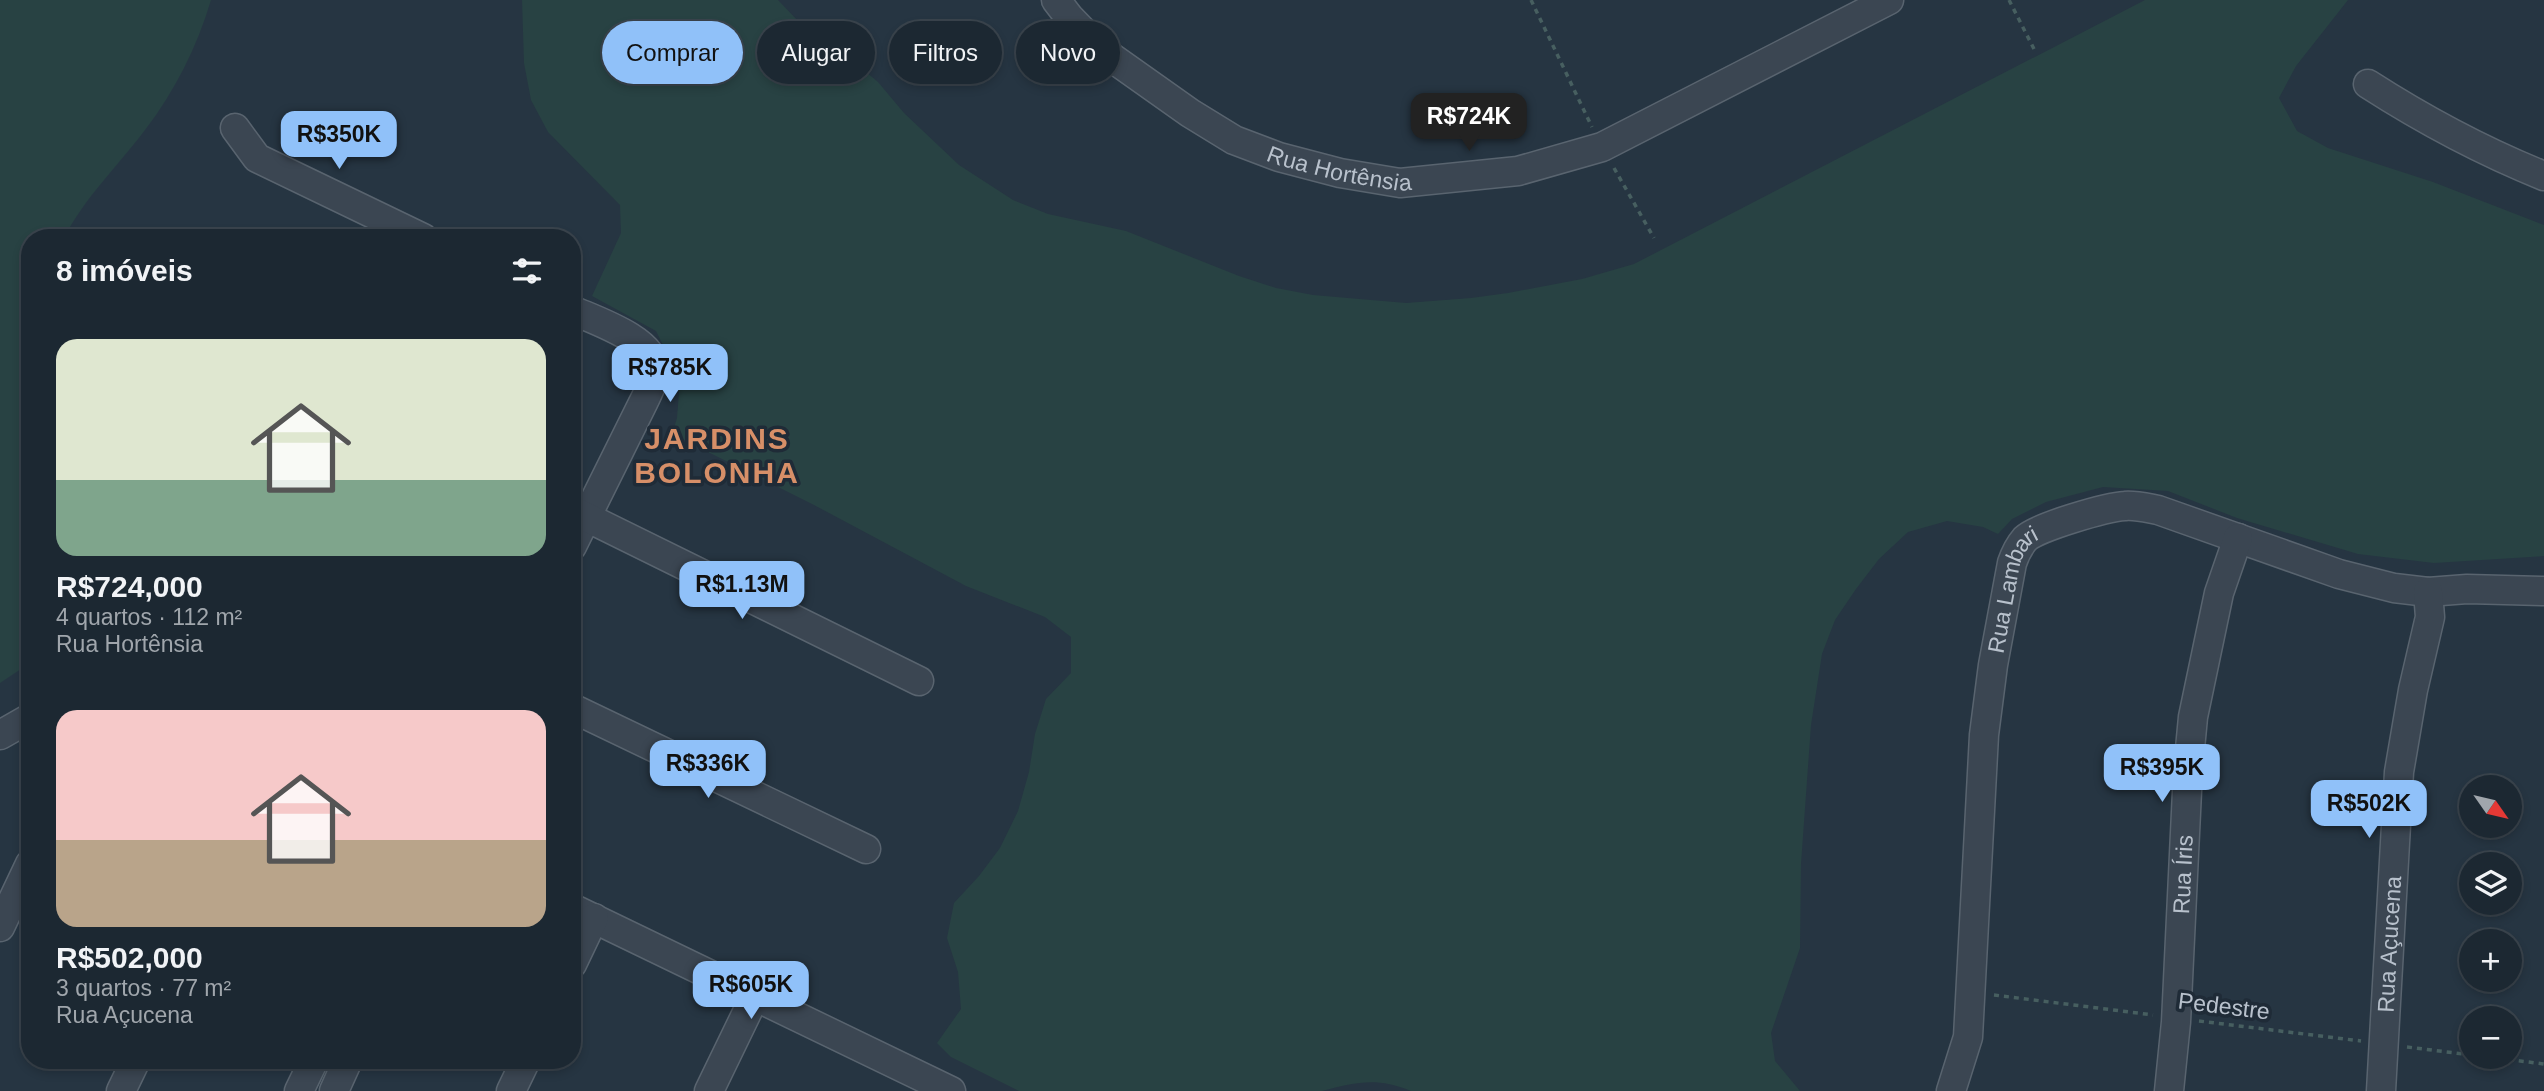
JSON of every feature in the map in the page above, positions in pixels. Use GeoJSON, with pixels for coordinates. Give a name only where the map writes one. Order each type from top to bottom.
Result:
{"type":"FeatureCollection","features":[{"type":"Feature","properties":{"kind":"street","name":"Rua Hortênsia"},"geometry":{"type":"LineString","coordinates":[[1056,0],[1101,50],[1234,140],[1279,158],[1340,173],[1400,183],[1518,171],[1602,147],[1889,0]]}},
{"type":"Feature","properties":{"kind":"street"},"geometry":{"type":"LineString","coordinates":[[2368,84],[2425,119],[2500,158],[2544,176]]}},
{"type":"Feature","properties":{"kind":"street"},"geometry":{"type":"LineString","coordinates":[[235,128],[257,158],[404,229]]}},
{"type":"Feature","properties":{"kind":"street"},"geometry":{"type":"LineString","coordinates":[[581,314],[637,341],[647,350],[655,365],[653,382],[581,511]]}},
{"type":"Feature","properties":{"kind":"street","name":"Rua Lambari"},"geometry":{"type":"LineString","coordinates":[[1951,1091],[1968,1037],[1984,735],[1993,665],[2012,563],[2017,550],[2027,538],[2042,528],[2123,506],[2158,510],[2339,574],[2394,588],[2428,592],[2467,589],[2544,591]]}},
{"type":"Feature","properties":{"kind":"street"},"geometry":{"type":"LineString","coordinates":[[581,513],[919,681]]}},
{"type":"Feature","properties":{"kind":"street","name":"Rua Íris"},"geometry":{"type":"LineString","coordinates":[[2169,1091],[2176,1018],[2193,717],[2219,593],[2238,538]]}},
{"type":"Feature","properties":{"kind":"street","name":"Rua Açucena"},"geometry":{"type":"LineString","coordinates":[[2381,1091],[2399,772],[2413,690],[2430,617],[2428,592]]}},
{"type":"Feature","properties":{"kind":"street"},"geometry":{"type":"LineString","coordinates":[[581,712],[866,849]]}},
{"type":"Feature","properties":{"kind":"street"},"geometry":{"type":"LineString","coordinates":[[0,735],[21,723]]}},
{"type":"Feature","properties":{"kind":"street"},"geometry":{"type":"LineString","coordinates":[[0,927],[21,883]]}},
{"type":"Feature","properties":{"kind":"street"},"geometry":{"type":"LineString","coordinates":[[583,913],[755,996],[914,1083],[951,1091]]}},
{"type":"Feature","properties":{"kind":"street"},"geometry":{"type":"LineString","coordinates":[[709,1091],[755,996]]}},
{"type":"Feature","properties":{"kind":"street"},"geometry":{"type":"LineString","coordinates":[[121,1091],[132,1069]]}},
{"type":"Feature","properties":{"kind":"street"},"geometry":{"type":"LineString","coordinates":[[299,1091],[310,1069]]}},
{"type":"Feature","properties":{"kind":"street"},"geometry":{"type":"LineString","coordinates":[[334,1091],[344,1069]]}},
{"type":"Feature","properties":{"kind":"street"},"geometry":{"type":"LineString","coordinates":[[511,1091],[522,1069]]}},
{"type":"Feature","properties":{"kind":"path"},"geometry":{"type":"LineString","coordinates":[[1531,0],[1602,147],[1654,238]]}},
{"type":"Feature","properties":{"kind":"path"},"geometry":{"type":"LineString","coordinates":[[2009,0],[2034,49]]}},
{"type":"Feature","properties":{"kind":"path","name":"Pedestre"},"geometry":{"type":"LineString","coordinates":[[1972,992],[2459,1054]]}},
{"type":"Feature","properties":{"kind":"path"},"geometry":{"type":"LineString","coordinates":[[2522,1061],[2544,1064]]}},
{"type":"Feature","properties":{"kind":"green space"},"geometry":{"type":"Polygon","coordinates":[[[0,0],[211,0],[192,52],[166,100],[69,229],[21,229],[21,669],[0,683],[0,0]]]}},
{"type":"Feature","properties":{"kind":"green space"},"geometry":{"type":"Polygon","coordinates":[[[522,0],[778,0],[798,21],[757,21],[757,84],[875,84],[875,80],[904,113],[959,165],[1013,200],[1048,214],[1126,231],[1276,288],[1313,295],[1406,303],[1508,293],[1582,279],[1634,264],[2145,0],[2348,0],[2296,66],[2279,98],[2297,131],[2328,148],[2433,182],[2544,225],[2544,556],[2434,563],[2358,554],[2237,518],[2168,491],[2103,487],[2046,502],[2012,519],[1998,534],[1983,527],[1947,521],[1908,532],[1879,559],[1856,589],[1835,620],[1822,654],[1811,725],[1801,864],[1800,948],[1771,1033],[1775,1061],[1800,1091],[1411,1091],[1388,1084],[1366,1082],[1322,1091],[1019,1091],[951,1057],[937,1043],[961,1009],[958,972],[947,938],[954,903],[1000,848],[1018,811],[1029,772],[1035,734],[1046,699],[1071,673],[1071,637],[1045,617],[966,586],[814,505],[672,434],[677,418],[679,392],[671,361],[656,331],[592,296],[621,233],[620,205],[548,132],[531,100],[524,63],[522,0]]]}},
{"type":"Feature","properties":{"kind":"district","name":"JARDINS BOLONHA"},"geometry":{"type":"Point","coordinates":[717,456]}}]}
